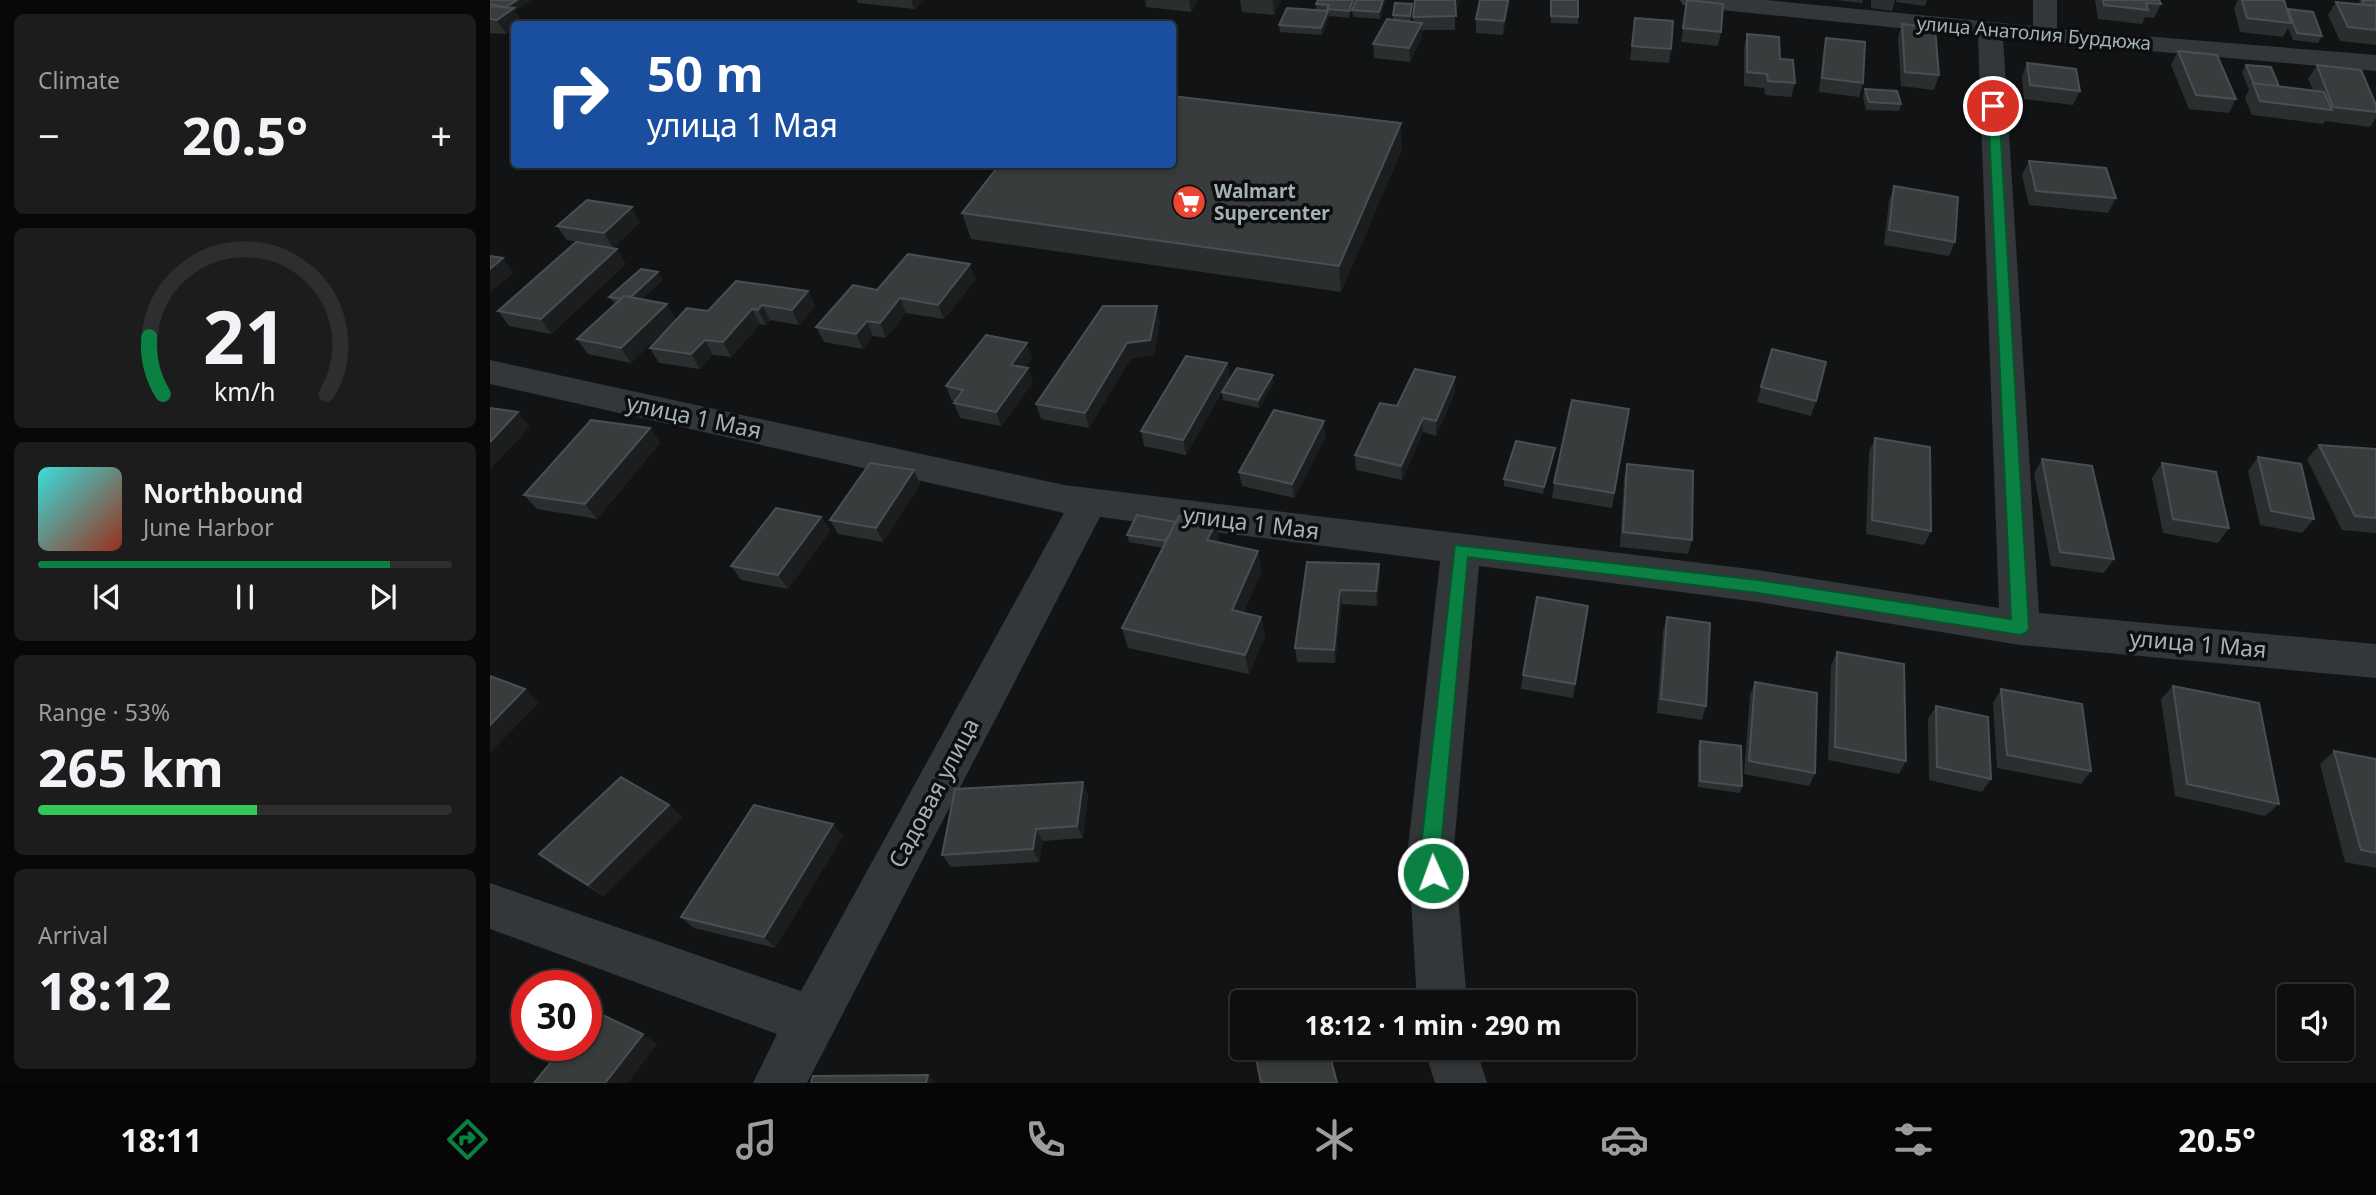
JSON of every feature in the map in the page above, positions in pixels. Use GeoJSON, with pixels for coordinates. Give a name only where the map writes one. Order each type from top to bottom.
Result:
{"type":"FeatureCollection","features":[{"type":"Feature","properties":{"kind":"street","name":"улица Анатолия Бурдюжа"},"geometry":{"type":"LineString","coordinates":[[1692,0],[1990,30],[2376,63]]}},
{"type":"Feature","properties":{"kind":"street"},"geometry":{"type":"LineString","coordinates":[[2045,0],[2045,35]]}},
{"type":"Feature","properties":{"kind":"street"},"geometry":{"type":"LineString","coordinates":[[1990,30],[1999,257],[2020,628]]}},
{"type":"Feature","properties":{"kind":"street","name":"улица 1 Мая"},"geometry":{"type":"LineString","coordinates":[[490,372],[1089,502],[1758,586],[2020,628],[2376,661]]}},
{"type":"Feature","properties":{"kind":"street","name":"Садовая улица"},"geometry":{"type":"LineString","coordinates":[[779,1083],[1089,502]]}},
{"type":"Feature","properties":{"kind":"street"},"geometry":{"type":"LineString","coordinates":[[1441,990],[1431,847],[1461,550]]}},
{"type":"Feature","properties":{"kind":"street"},"geometry":{"type":"LineString","coordinates":[[490,906],[811,1021]]}},
{"type":"Feature","properties":{"kind":"street"},"geometry":{"type":"LineString","coordinates":[[1454,1060],[1461,1083]]}},
{"type":"Feature","properties":{"kind":"building"},"geometry":{"type":"Polygon","coordinates":[[[490,0],[517,0],[506,7],[490,4],[490,0]]]}},
{"type":"Feature","properties":{"kind":"building"},"geometry":{"type":"Polygon","coordinates":[[[1318,0],[1353,0],[1349,11],[1327,9],[1329,5],[1316,4],[1318,0]]]}},
{"type":"Feature","properties":{"kind":"building"},"geometry":{"type":"Polygon","coordinates":[[[1356,0],[1383,0],[1379,12],[1352,10],[1356,0]]]}},
{"type":"Feature","properties":{"kind":"building"},"geometry":{"type":"Polygon","coordinates":[[[1415,0],[1455,0],[1456,16],[1413,17],[1415,0]]]}},
{"type":"Feature","properties":{"kind":"building"},"geometry":{"type":"Polygon","coordinates":[[[1480,0],[1508,0],[1504,21],[1476,19],[1480,0]]]}},
{"type":"Feature","properties":{"kind":"building"},"geometry":{"type":"Polygon","coordinates":[[[1551,0],[1578,0],[1578,17],[1551,16],[1551,0]]]}},
{"type":"Feature","properties":{"kind":"building"},"geometry":{"type":"Polygon","coordinates":[[[1687,0],[1723,4],[1721,32],[1683,28],[1687,0]]]}},
{"type":"Feature","properties":{"kind":"building"},"geometry":{"type":"Polygon","coordinates":[[[2103,0],[2159,0],[2161,4],[2146,3],[2148,10],[2104,5],[2103,0]]]}},
{"type":"Feature","properties":{"kind":"building"},"geometry":{"type":"Polygon","coordinates":[[[2242,0],[2284,0],[2291,23],[2247,18],[2242,0]]]}},
{"type":"Feature","properties":{"kind":"building"},"geometry":{"type":"Polygon","coordinates":[[[2362,0],[2376,0],[2376,6],[2364,5],[2362,0]]]}},
{"type":"Feature","properties":{"kind":"building"},"geometry":{"type":"Polygon","coordinates":[[[2336,2],[2376,6],[2376,30],[2348,27],[2336,2]]]}},
{"type":"Feature","properties":{"kind":"building"},"geometry":{"type":"Polygon","coordinates":[[[1395,3],[1412,4],[1410,16],[1393,15],[1395,3]]]}},
{"type":"Feature","properties":{"kind":"building"},"geometry":{"type":"Polygon","coordinates":[[[490,6],[514,8],[497,20],[490,19],[490,6]]]}},
{"type":"Feature","properties":{"kind":"building"},"geometry":{"type":"Polygon","coordinates":[[[1287,8],[1328,11],[1321,28],[1279,25],[1287,8]]]}},
{"type":"Feature","properties":{"kind":"building"},"geometry":{"type":"Polygon","coordinates":[[[2288,9],[2313,12],[2322,36],[2297,33],[2288,9]]]}},
{"type":"Feature","properties":{"kind":"building"},"geometry":{"type":"Polygon","coordinates":[[[1635,18],[1673,21],[1671,49],[1632,46],[1635,18]]]}},
{"type":"Feature","properties":{"kind":"building"},"geometry":{"type":"Polygon","coordinates":[[[1387,19],[1422,23],[1409,48],[1373,44],[1387,19]]]}},
{"type":"Feature","properties":{"kind":"building"},"geometry":{"type":"Polygon","coordinates":[[[1902,24],[1935,28],[1939,75],[1905,72],[1902,24]]]}},
{"type":"Feature","properties":{"kind":"building"},"geometry":{"type":"Polygon","coordinates":[[[1747,34],[1779,37],[1780,59],[1793,60],[1795,83],[1768,81],[1767,74],[1747,72],[1747,34]]]}},
{"type":"Feature","properties":{"kind":"building"},"geometry":{"type":"Polygon","coordinates":[[[1826,38],[1865,42],[1863,83],[1822,78],[1826,38]]]}},
{"type":"Feature","properties":{"kind":"building"},"geometry":{"type":"Polygon","coordinates":[[[2178,51],[2217,55],[2236,99],[2196,95],[2178,51]]]}},
{"type":"Feature","properties":{"kind":"building"},"geometry":{"type":"Polygon","coordinates":[[[2027,63],[2076,69],[2080,91],[2030,85],[2027,63]]]}},
{"type":"Feature","properties":{"kind":"building"},"geometry":{"type":"Polygon","coordinates":[[[2246,65],[2271,67],[2279,86],[2254,84],[2246,65]]]}},
{"type":"Feature","properties":{"kind":"building"},"geometry":{"type":"Polygon","coordinates":[[[2317,65],[2361,70],[2376,105],[2376,112],[2333,107],[2317,65]]]}},
{"type":"Feature","properties":{"kind":"building"},"geometry":{"type":"Polygon","coordinates":[[[2253,83],[2324,92],[2332,110],[2260,101],[2253,83]]]}},
{"type":"Feature","properties":{"kind":"building"},"geometry":{"type":"Polygon","coordinates":[[[1865,89],[1897,91],[1901,104],[1869,102],[1865,89]]]}},
{"type":"Feature","properties":{"kind":"building","name":"Walmart Supercenter"},"geometry":{"type":"Polygon","coordinates":[[[1176,96],[1401,123],[1339,266],[962,213],[997,168],[1176,168],[1176,96]]]}},
{"type":"Feature","properties":{"kind":"building"},"geometry":{"type":"Polygon","coordinates":[[[2029,161],[2106,168],[2116,198],[2036,191],[2029,161]]]}},
{"type":"Feature","properties":{"kind":"building"},"geometry":{"type":"Polygon","coordinates":[[[1894,186],[1958,197],[1955,242],[1889,230],[1894,186]]]}},
{"type":"Feature","properties":{"kind":"building"},"geometry":{"type":"Polygon","coordinates":[[[587,200],[632,207],[604,233],[557,226],[587,200]]]}},
{"type":"Feature","properties":{"kind":"building"},"geometry":{"type":"Polygon","coordinates":[[[576,242],[617,249],[541,319],[498,311],[576,242]]]}},
{"type":"Feature","properties":{"kind":"building"},"geometry":{"type":"Polygon","coordinates":[[[908,254],[970,264],[938,305],[900,298],[880,323],[867,321],[856,334],[816,327],[853,285],[877,290],[908,254]]]}},
{"type":"Feature","properties":{"kind":"building"},"geometry":{"type":"Polygon","coordinates":[[[490,256],[503,258],[490,269],[490,256]]]}},
{"type":"Feature","properties":{"kind":"building"},"geometry":{"type":"Polygon","coordinates":[[[641,269],[658,272],[631,297],[609,297],[641,269]]]}},
{"type":"Feature","properties":{"kind":"building"},"geometry":{"type":"Polygon","coordinates":[[[736,281],[808,291],[792,310],[762,305],[758,310],[752,309],[723,342],[705,340],[691,354],[650,348],[687,308],[708,311],[736,281]]]}},
{"type":"Feature","properties":{"kind":"building"},"geometry":{"type":"Polygon","coordinates":[[[624,296],[667,304],[621,348],[577,339],[624,296]]]}},
{"type":"Feature","properties":{"kind":"building"},"geometry":{"type":"Polygon","coordinates":[[[1103,306],[1157,306],[1150,340],[1127,343],[1085,413],[1036,404],[1103,306]]]}},
{"type":"Feature","properties":{"kind":"building"},"geometry":{"type":"Polygon","coordinates":[[[986,335],[1027,343],[1011,365],[1028,368],[996,412],[954,403],[963,390],[946,386],[986,335]]]}},
{"type":"Feature","properties":{"kind":"building"},"geometry":{"type":"Polygon","coordinates":[[[1772,349],[1826,362],[1816,401],[1761,387],[1772,349]]]}},
{"type":"Feature","properties":{"kind":"building"},"geometry":{"type":"Polygon","coordinates":[[[1186,356],[1227,363],[1183,440],[1141,431],[1186,356]]]}},
{"type":"Feature","properties":{"kind":"building"},"geometry":{"type":"Polygon","coordinates":[[[1237,368],[1273,375],[1258,400],[1222,392],[1237,368]]]}},
{"type":"Feature","properties":{"kind":"building"},"geometry":{"type":"Polygon","coordinates":[[[1415,369],[1455,377],[1436,421],[1423,418],[1401,466],[1355,455],[1380,403],[1397,406],[1415,369]]]}},
{"type":"Feature","properties":{"kind":"building"},"geometry":{"type":"Polygon","coordinates":[[[1572,400],[1629,409],[1614,493],[1554,483],[1572,400]]]}},
{"type":"Feature","properties":{"kind":"building"},"geometry":{"type":"Polygon","coordinates":[[[490,408],[518,412],[490,442],[490,408]]]}},
{"type":"Feature","properties":{"kind":"building"},"geometry":{"type":"Polygon","coordinates":[[[1274,410],[1324,421],[1292,484],[1239,472],[1274,410]]]}},
{"type":"Feature","properties":{"kind":"building"},"geometry":{"type":"Polygon","coordinates":[[[591,420],[650,428],[585,504],[524,495],[591,420]]]}},
{"type":"Feature","properties":{"kind":"building"},"geometry":{"type":"Polygon","coordinates":[[[1875,438],[1930,447],[1931,531],[1872,520],[1875,438]]]}},
{"type":"Feature","properties":{"kind":"building"},"geometry":{"type":"Polygon","coordinates":[[[1516,441],[1555,448],[1544,487],[1504,479],[1516,441]]]}},
{"type":"Feature","properties":{"kind":"building"},"geometry":{"type":"Polygon","coordinates":[[[2319,445],[2376,449],[2376,518],[2355,516],[2319,445]]]}},
{"type":"Feature","properties":{"kind":"building"},"geometry":{"type":"Polygon","coordinates":[[[2258,457],[2301,464],[2314,519],[2271,511],[2258,457]]]}},
{"type":"Feature","properties":{"kind":"building"},"geometry":{"type":"Polygon","coordinates":[[[2042,459],[2092,466],[2114,559],[2060,552],[2042,459]]]}},
{"type":"Feature","properties":{"kind":"building"},"geometry":{"type":"Polygon","coordinates":[[[870,463],[914,470],[876,528],[830,520],[870,463]]]}},
{"type":"Feature","properties":{"kind":"building"},"geometry":{"type":"Polygon","coordinates":[[[2162,463],[2216,472],[2229,528],[2173,519],[2162,463]]]}},
{"type":"Feature","properties":{"kind":"building"},"geometry":{"type":"Polygon","coordinates":[[[1627,464],[1693,471],[1692,540],[1623,532],[1627,464]]]}},
{"type":"Feature","properties":{"kind":"building"},"geometry":{"type":"Polygon","coordinates":[[[776,508],[821,517],[778,575],[731,566],[776,508]]]}},
{"type":"Feature","properties":{"kind":"building"},"geometry":{"type":"Polygon","coordinates":[[[1137,515],[1176,522],[1166,541],[1127,535],[1137,515]]]}},
{"type":"Feature","properties":{"kind":"building"},"geometry":{"type":"Polygon","coordinates":[[[1179,516],[1216,523],[1207,540],[1258,551],[1232,610],[1261,617],[1245,655],[1122,628],[1179,516]]]}},
{"type":"Feature","properties":{"kind":"building"},"geometry":{"type":"Polygon","coordinates":[[[1307,562],[1379,564],[1376,591],[1340,590],[1334,650],[1295,648],[1307,562]]]}},
{"type":"Feature","properties":{"kind":"building"},"geometry":{"type":"Polygon","coordinates":[[[1537,597],[1588,606],[1575,684],[1523,675],[1537,597]]]}},
{"type":"Feature","properties":{"kind":"building"},"geometry":{"type":"Polygon","coordinates":[[[1667,617],[1710,623],[1706,706],[1661,699],[1667,617]]]}},
{"type":"Feature","properties":{"kind":"building"},"geometry":{"type":"Polygon","coordinates":[[[1837,652],[1904,664],[1906,761],[1835,747],[1837,652]]]}},
{"type":"Feature","properties":{"kind":"building"},"geometry":{"type":"Polygon","coordinates":[[[490,676],[525,689],[490,725],[490,676]]]}},
{"type":"Feature","properties":{"kind":"building"},"geometry":{"type":"Polygon","coordinates":[[[1755,682],[1817,693],[1815,773],[1749,761],[1755,682]]]}},
{"type":"Feature","properties":{"kind":"building"},"geometry":{"type":"Polygon","coordinates":[[[2173,686],[2259,703],[2279,804],[2187,784],[2173,686]]]}},
{"type":"Feature","properties":{"kind":"building"},"geometry":{"type":"Polygon","coordinates":[[[2001,689],[2082,704],[2091,771],[2007,755],[2001,689]]]}},
{"type":"Feature","properties":{"kind":"building"},"geometry":{"type":"Polygon","coordinates":[[[1936,706],[1988,717],[1991,779],[1937,767],[1936,706]]]}},
{"type":"Feature","properties":{"kind":"building"},"geometry":{"type":"Polygon","coordinates":[[[1700,741],[1741,746],[1742,786],[1700,781],[1700,741]]]}},
{"type":"Feature","properties":{"kind":"building"},"geometry":{"type":"Polygon","coordinates":[[[2334,751],[2376,759],[2376,853],[2361,850],[2334,751]]]}},
{"type":"Feature","properties":{"kind":"building"},"geometry":{"type":"Polygon","coordinates":[[[621,777],[669,805],[588,885],[539,854],[621,777]]]}},
{"type":"Feature","properties":{"kind":"building"},"geometry":{"type":"Polygon","coordinates":[[[1083,782],[1077,826],[1036,829],[1033,849],[942,855],[955,789],[1083,782]]]}},
{"type":"Feature","properties":{"kind":"building"},"geometry":{"type":"Polygon","coordinates":[[[754,805],[833,824],[764,937],[681,917],[754,805]]]}},
{"type":"Feature","properties":{"kind":"building"},"geometry":{"type":"Polygon","coordinates":[[[602,1015],[643,1034],[605,1083],[534,1083],[552,1061],[602,1061],[602,1015]]]}},
{"type":"Feature","properties":{"kind":"building"},"geometry":{"type":"Polygon","coordinates":[[[1256,1060],[1331,1060],[1337,1083],[1261,1083],[1256,1060]]]}},
{"type":"Feature","properties":{"kind":"building"},"geometry":{"type":"Polygon","coordinates":[[[928,1075],[926,1083],[811,1083],[813,1076],[928,1075]]]}},
{"type":"Feature","properties":{"kind":"place","name":"Walmart Supercenter"},"geometry":{"type":"Point","coordinates":[1189,202]}},
{"type":"Feature","properties":{"kind":"route"},"geometry":{"type":"LineString","coordinates":[[1433,873],[1431,847],[1461,550],[1758,586],[2020,628],[1993,106]]}}]}
